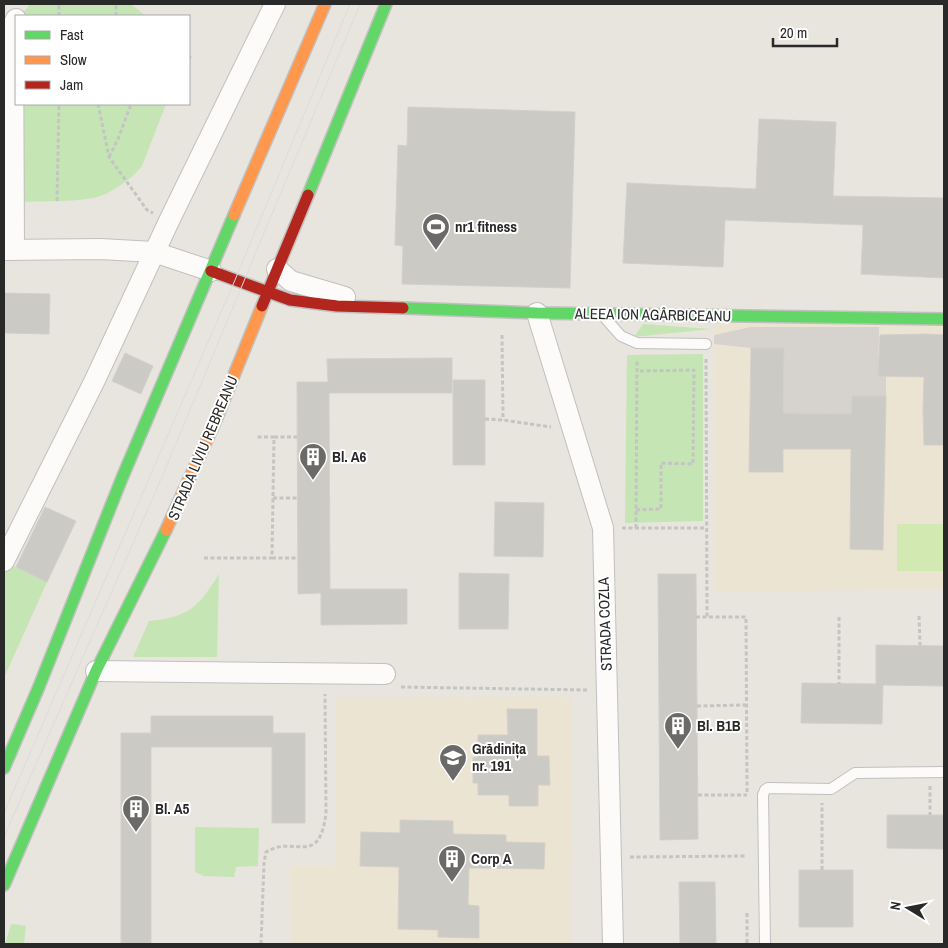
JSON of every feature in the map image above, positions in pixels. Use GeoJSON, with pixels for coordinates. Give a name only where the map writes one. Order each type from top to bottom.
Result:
{"type":"FeatureCollection","features":[{"type":"Feature","properties":{"kind":"street"},"geometry":{"type":"LineString","coordinates":[[17,15],[25,4]]}},
{"type":"Feature","properties":{"kind":"street"},"geometry":{"type":"LineString","coordinates":[[4,561],[94,382],[154,252],[275,4]]}},
{"type":"Feature","properties":{"kind":"street"},"geometry":{"type":"LineString","coordinates":[[4,768],[38,689],[122,478],[325,4]]}},
{"type":"Feature","properties":{"kind":"street","name":"STRADA LIVIU REBREANU"},"geometry":{"type":"LineString","coordinates":[[4,885],[96,671],[176,511],[386,4]]}},
{"type":"Feature","properties":{"kind":"street"},"geometry":{"type":"LineString","coordinates":[[13,21],[9,250],[100,248],[154,252],[211,271]]}},
{"type":"Feature","properties":{"kind":"street","name":"ALEEA ION AGÂRBICEANU"},"geometry":{"type":"LineString","coordinates":[[277,269],[291,281],[346,298],[362,306]]}},
{"type":"Feature","properties":{"kind":"street","name":"ALEEA ION AGÂRBICEANU"},"geometry":{"type":"LineString","coordinates":[[211,271],[290,300],[317,304],[537,313],[944,319]]}},
{"type":"Feature","properties":{"kind":"street","name":"STRADA COZLA"},"geometry":{"type":"LineString","coordinates":[[537,313],[603,528],[613,944]]}},
{"type":"Feature","properties":{"kind":"street"},"geometry":{"type":"LineString","coordinates":[[96,671],[385,674]]}},
{"type":"Feature","properties":{"kind":"lane"},"geometry":{"type":"LineString","coordinates":[[601,314],[622,336],[637,344],[706,344]]}},
{"type":"Feature","properties":{"kind":"lane"},"geometry":{"type":"LineString","coordinates":[[765,944],[764,790],[768,788],[831,789],[855,773],[944,772]]}},
{"type":"Feature","properties":{"kind":"path"},"geometry":{"type":"LineString","coordinates":[[58,105],[58,200]]}},
{"type":"Feature","properties":{"kind":"path"},"geometry":{"type":"LineString","coordinates":[[98,105],[109,157],[147,210],[169,221]]}},
{"type":"Feature","properties":{"kind":"path"},"geometry":{"type":"LineString","coordinates":[[109,157],[131,105]]}},
{"type":"Feature","properties":{"kind":"path"},"geometry":{"type":"LineString","coordinates":[[502,312],[503,420]]}},
{"type":"Feature","properties":{"kind":"path"},"geometry":{"type":"LineString","coordinates":[[636,528],[637,344]]}},
{"type":"Feature","properties":{"kind":"path"},"geometry":{"type":"LineString","coordinates":[[706,344],[708,617]]}},
{"type":"Feature","properties":{"kind":"path"},"geometry":{"type":"LineString","coordinates":[[636,510],[661,509],[661,463],[693,464],[694,370],[637,371]]}},
{"type":"Feature","properties":{"kind":"path"},"geometry":{"type":"LineString","coordinates":[[484,419],[573,430]]}},
{"type":"Feature","properties":{"kind":"path"},"geometry":{"type":"LineString","coordinates":[[272,558],[274,437]]}},
{"type":"Feature","properties":{"kind":"path"},"geometry":{"type":"LineString","coordinates":[[255,438],[297,437]]}},
{"type":"Feature","properties":{"kind":"path"},"geometry":{"type":"LineString","coordinates":[[273,498],[297,498]]}},
{"type":"Feature","properties":{"kind":"path"},"geometry":{"type":"LineString","coordinates":[[603,528],[706,528]]}},
{"type":"Feature","properties":{"kind":"path"},"geometry":{"type":"LineString","coordinates":[[204,558],[298,558]]}},
{"type":"Feature","properties":{"kind":"path"},"geometry":{"type":"LineString","coordinates":[[919,616],[920,645]]}},
{"type":"Feature","properties":{"kind":"path"},"geometry":{"type":"LineString","coordinates":[[696,617],[746,617],[747,804]]}},
{"type":"Feature","properties":{"kind":"path"},"geometry":{"type":"LineString","coordinates":[[839,617],[839,684]]}},
{"type":"Feature","properties":{"kind":"path"},"geometry":{"type":"LineString","coordinates":[[261,944],[266,852],[274,847],[308,846],[318,841],[324,831],[326,813],[325,673]]}},
{"type":"Feature","properties":{"kind":"path"},"geometry":{"type":"LineString","coordinates":[[385,674],[386,686],[607,691]]}},
{"type":"Feature","properties":{"kind":"path"},"geometry":{"type":"LineString","coordinates":[[697,706],[746,705]]}},
{"type":"Feature","properties":{"kind":"path"},"geometry":{"type":"LineString","coordinates":[[929,772],[930,815]]}},
{"type":"Feature","properties":{"kind":"path"},"geometry":{"type":"LineString","coordinates":[[822,789],[822,870]]}},
{"type":"Feature","properties":{"kind":"path"},"geometry":{"type":"LineString","coordinates":[[698,794],[747,795]]}},
{"type":"Feature","properties":{"kind":"path"},"geometry":{"type":"LineString","coordinates":[[747,847],[747,866]]}},
{"type":"Feature","properties":{"kind":"path"},"geometry":{"type":"LineString","coordinates":[[611,857],[747,856]]}},
{"type":"Feature","properties":{"kind":"path"},"geometry":{"type":"LineString","coordinates":[[747,905],[747,944]]}},
{"type":"Feature","properties":{"kind":"shaded area"},"geometry":{"type":"Polygon","coordinates":[[[714,320],[944,323],[944,589],[714,592],[714,320]]]}},
{"type":"Feature","properties":{"kind":"shaded area"},"geometry":{"type":"Polygon","coordinates":[[[751,327],[879,327],[878,375],[886,376],[886,396],[852,396],[851,414],[783,413],[784,348],[751,348],[714,344],[714,335],[751,327]]]}},
{"type":"Feature","properties":{"kind":"shaded area","name":"Grădinița nr. 191"},"geometry":{"type":"Polygon","coordinates":[[[336,697],[572,698],[570,944],[291,944],[290,866],[335,866],[336,697]]]}},
{"type":"Feature","properties":{"kind":"green space"},"geometry":{"type":"Polygon","coordinates":[[[30,4],[131,4],[145,15],[22,15],[30,4]]]}},
{"type":"Feature","properties":{"kind":"green space"},"geometry":{"type":"Polygon","coordinates":[[[22,105],[166,105],[142,166],[133,176],[120,185],[94,198],[23,202],[22,105]]]}},
{"type":"Feature","properties":{"kind":"green space"},"geometry":{"type":"Polygon","coordinates":[[[643,324],[711,329],[634,337],[643,324]]]}},
{"type":"Feature","properties":{"kind":"green space"},"geometry":{"type":"Polygon","coordinates":[[[703,354],[703,521],[625,523],[627,355],[703,354]]]}},
{"type":"Feature","properties":{"kind":"green space"},"geometry":{"type":"Polygon","coordinates":[[[897,524],[944,524],[944,571],[897,571],[897,524]]]}},
{"type":"Feature","properties":{"kind":"green space"},"geometry":{"type":"Polygon","coordinates":[[[5,562],[47,582],[4,678],[4,566],[5,562]]]}},
{"type":"Feature","properties":{"kind":"green space"},"geometry":{"type":"Polygon","coordinates":[[[219,574],[217,657],[133,657],[149,621],[174,617],[192,608],[205,595],[219,574]]]}},
{"type":"Feature","properties":{"kind":"green space"},"geometry":{"type":"Polygon","coordinates":[[[195,827],[259,828],[258,866],[236,867],[234,877],[204,876],[195,872],[195,827]]]}},
{"type":"Feature","properties":{"kind":"green space"},"geometry":{"type":"Polygon","coordinates":[[[11,924],[26,926],[24,944],[5,944],[11,924]]]}},
{"type":"Feature","properties":{"kind":"building"},"geometry":{"type":"Polygon","coordinates":[[[408,107],[575,112],[570,288],[402,284],[403,246],[395,245],[398,145],[407,146],[408,107]]]}},
{"type":"Feature","properties":{"kind":"building"},"geometry":{"type":"Polygon","coordinates":[[[759,119],[836,122],[833,196],[944,198],[944,278],[861,274],[863,225],[725,220],[723,267],[623,263],[627,183],[756,189],[759,119]]]}},
{"type":"Feature","properties":{"kind":"building"},"geometry":{"type":"Polygon","coordinates":[[[4,293],[50,294],[49,334],[4,333],[4,293]]]}},
{"type":"Feature","properties":{"kind":"building"},"geometry":{"type":"Polygon","coordinates":[[[880,335],[944,335],[944,445],[924,445],[924,377],[878,376],[880,335]]]}},
{"type":"Feature","properties":{"kind":"building"},"geometry":{"type":"Polygon","coordinates":[[[751,348],[784,348],[783,413],[851,414],[852,396],[886,396],[883,550],[850,549],[851,449],[783,449],[783,472],[749,472],[751,348]]]}},
{"type":"Feature","properties":{"kind":"building"},"geometry":{"type":"Polygon","coordinates":[[[125,353],[153,366],[141,394],[112,381],[125,353]]]}},
{"type":"Feature","properties":{"kind":"building","name":"Bl. A6"},"geometry":{"type":"Polygon","coordinates":[[[452,358],[452,393],[329,393],[330,589],[407,589],[407,624],[321,625],[321,593],[298,594],[297,382],[328,382],[327,359],[452,358]]]}},
{"type":"Feature","properties":{"kind":"building"},"geometry":{"type":"Polygon","coordinates":[[[453,380],[485,380],[485,465],[453,465],[453,380]]]}},
{"type":"Feature","properties":{"kind":"building"},"geometry":{"type":"Polygon","coordinates":[[[495,502],[544,503],[543,557],[494,556],[495,502]]]}},
{"type":"Feature","properties":{"kind":"building"},"geometry":{"type":"Polygon","coordinates":[[[45,507],[76,521],[47,582],[16,567],[45,507]]]}},
{"type":"Feature","properties":{"kind":"building"},"geometry":{"type":"Polygon","coordinates":[[[459,573],[509,574],[508,629],[459,629],[459,573]]]}},
{"type":"Feature","properties":{"kind":"building","name":"Bl. B1B"},"geometry":{"type":"Polygon","coordinates":[[[658,574],[696,574],[698,839],[660,840],[658,574]]]}},
{"type":"Feature","properties":{"kind":"building"},"geometry":{"type":"Polygon","coordinates":[[[876,645],[944,646],[944,686],[883,685],[882,724],[801,723],[802,683],[876,684],[876,645]]]}},
{"type":"Feature","properties":{"kind":"building"},"geometry":{"type":"Polygon","coordinates":[[[507,709],[537,709],[537,756],[549,756],[550,785],[538,785],[538,806],[509,806],[509,795],[478,795],[478,783],[473,783],[473,757],[478,757],[478,735],[508,735],[507,709]]]}},
{"type":"Feature","properties":{"kind":"building","name":"Bl. A5"},"geometry":{"type":"Polygon","coordinates":[[[151,716],[273,716],[273,733],[305,733],[305,823],[272,823],[272,747],[151,747],[151,944],[121,944],[121,733],[151,733],[151,716]]]}},
{"type":"Feature","properties":{"kind":"building"},"geometry":{"type":"Polygon","coordinates":[[[887,815],[944,815],[944,849],[887,848],[887,815]]]}},
{"type":"Feature","properties":{"kind":"building","name":"Corp A"},"geometry":{"type":"Polygon","coordinates":[[[400,820],[453,821],[453,834],[506,835],[506,842],[545,843],[544,869],[469,868],[468,905],[479,906],[479,938],[438,937],[438,930],[398,929],[399,867],[360,866],[361,832],[400,833],[400,820]]]}},
{"type":"Feature","properties":{"kind":"building"},"geometry":{"type":"Polygon","coordinates":[[[799,870],[853,870],[853,927],[799,927],[799,870]]]}},
{"type":"Feature","properties":{"kind":"building"},"geometry":{"type":"Polygon","coordinates":[[[679,882],[715,882],[716,944],[680,944],[679,882]]]}},
{"type":"Feature","properties":{"kind":"tram line"},"geometry":{"type":"LineString","coordinates":[[4,813],[235,280],[350,4]]}},
{"type":"Feature","properties":{"kind":"tram line"},"geometry":{"type":"LineString","coordinates":[[4,837],[159,484],[360,4]]}},
{"type":"Feature","properties":{"kind":"traffic: fast"},"geometry":{"type":"LineString","coordinates":[[308,195],[386,4]]}},
{"type":"Feature","properties":{"kind":"traffic: fast"},"geometry":{"type":"LineString","coordinates":[[4,768],[38,689],[122,478],[234,215]]}},
{"type":"Feature","properties":{"kind":"traffic: fast"},"geometry":{"type":"LineString","coordinates":[[403,308],[537,313],[944,319]]}},
{"type":"Feature","properties":{"kind":"traffic: fast"},"geometry":{"type":"LineString","coordinates":[[4,885],[96,671],[166,530]]}},
{"type":"Feature","properties":{"kind":"traffic: slow"},"geometry":{"type":"LineString","coordinates":[[234,215],[325,4]]}},
{"type":"Feature","properties":{"kind":"traffic: slow"},"geometry":{"type":"LineString","coordinates":[[166,530],[215,422],[262,306]]}},
{"type":"Feature","properties":{"kind":"traffic: jam"},"geometry":{"type":"LineString","coordinates":[[262,306],[308,195]]}},
{"type":"Feature","properties":{"kind":"traffic: jam"},"geometry":{"type":"LineString","coordinates":[[211,271],[290,300],[337,306],[403,308]]}},
{"type":"Feature","properties":{"kind":"place","name":"nr1 fitness"},"geometry":{"type":"Point","coordinates":[436,251]}},
{"type":"Feature","properties":{"kind":"place","name":"Bl. A6"},"geometry":{"type":"Point","coordinates":[313,481]}},
{"type":"Feature","properties":{"kind":"place","name":"Bl. B1B"},"geometry":{"type":"Point","coordinates":[678,750]}},
{"type":"Feature","properties":{"kind":"place","name":"Grădinița nr. 191"},"geometry":{"type":"Point","coordinates":[453,782]}},
{"type":"Feature","properties":{"kind":"place","name":"Bl. A5"},"geometry":{"type":"Point","coordinates":[136,833]}},
{"type":"Feature","properties":{"kind":"place","name":"Corp A"},"geometry":{"type":"Point","coordinates":[452,883]}}]}
